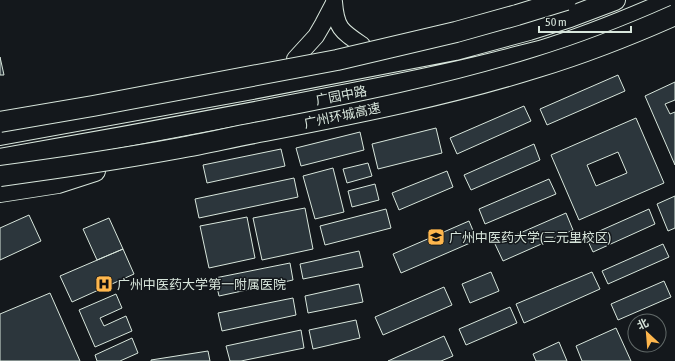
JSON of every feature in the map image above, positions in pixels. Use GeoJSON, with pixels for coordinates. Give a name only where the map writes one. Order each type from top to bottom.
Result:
{"type":"FeatureCollection","features":[{"type":"Feature","properties":{"kind":"highway"},"geometry":{"type":"LineString","coordinates":[[0,122],[101,105],[345,58],[456,32],[566,0]]}},
{"type":"Feature","properties":{"kind":"highway","name":"广园中路"},"geometry":{"type":"LineString","coordinates":[[0,136],[455,50],[529,30],[570,17],[615,0]]}},
{"type":"Feature","properties":{"kind":"highway","name":"广园中路"},"geometry":{"type":"LineString","coordinates":[[0,159],[255,112],[464,70],[538,51],[578,38],[674,0]]}},
{"type":"Feature","properties":{"kind":"highway","name":"广州环城高速"},"geometry":{"type":"LineString","coordinates":[[0,176],[181,148],[442,93],[538,67],[638,31],[675,15]]}},
{"type":"Feature","properties":{"kind":"highway"},"geometry":{"type":"LineString","coordinates":[[0,184],[95,171],[58,183],[0,192]]}},
{"type":"Feature","properties":{"kind":"street"},"geometry":{"type":"LineString","coordinates":[[334,1],[336,20],[347,35],[362,46]]}},
{"type":"Feature","properties":{"kind":"street"},"geometry":{"type":"LineString","coordinates":[[295,59],[316,36],[334,1]]}},
{"type":"Feature","properties":{"kind":"building"},"geometry":{"type":"Polygon","coordinates":[[[0,57],[4,75],[0,75],[0,57]]]}},
{"type":"Feature","properties":{"kind":"building"},"geometry":{"type":"Polygon","coordinates":[[[618,75],[625,91],[547,125],[540,109],[618,75]]]}},
{"type":"Feature","properties":{"kind":"building"},"geometry":{"type":"Polygon","coordinates":[[[675,82],[675,100],[665,104],[670,114],[675,112],[675,165],[645,96],[675,82]]]}},
{"type":"Feature","properties":{"kind":"building"},"geometry":{"type":"Polygon","coordinates":[[[524,106],[531,121],[457,154],[450,138],[524,106]]]}},
{"type":"Feature","properties":{"kind":"building"},"geometry":{"type":"Polygon","coordinates":[[[636,118],[664,183],[579,220],[551,155],[636,118]],[[618,152],[587,165],[596,186],[627,173],[618,152]]]}},
{"type":"Feature","properties":{"kind":"building"},"geometry":{"type":"Polygon","coordinates":[[[436,128],[442,153],[378,169],[372,144],[436,128]]]}},
{"type":"Feature","properties":{"kind":"building"},"geometry":{"type":"Polygon","coordinates":[[[360,132],[364,150],[301,166],[296,148],[360,132]]]}},
{"type":"Feature","properties":{"kind":"building"},"geometry":{"type":"Polygon","coordinates":[[[534,144],[540,160],[471,190],[464,175],[534,144]]]}},
{"type":"Feature","properties":{"kind":"building"},"geometry":{"type":"Polygon","coordinates":[[[281,149],[285,166],[207,183],[203,165],[281,149]]]}},
{"type":"Feature","properties":{"kind":"building"},"geometry":{"type":"Polygon","coordinates":[[[368,163],[372,176],[347,183],[343,169],[368,163]]]}},
{"type":"Feature","properties":{"kind":"building"},"geometry":{"type":"Polygon","coordinates":[[[333,168],[344,212],[315,219],[303,176],[333,168]]]}},
{"type":"Feature","properties":{"kind":"building"},"geometry":{"type":"Polygon","coordinates":[[[447,171],[453,187],[399,210],[392,193],[447,171]]]}},
{"type":"Feature","properties":{"kind":"building"},"geometry":{"type":"Polygon","coordinates":[[[294,178],[298,197],[199,218],[195,199],[294,178]]]}},
{"type":"Feature","properties":{"kind":"building"},"geometry":{"type":"Polygon","coordinates":[[[549,179],[556,194],[485,224],[479,209],[549,179]]]}},
{"type":"Feature","properties":{"kind":"building"},"geometry":{"type":"Polygon","coordinates":[[[375,184],[379,200],[352,207],[348,191],[375,184]]]}},
{"type":"Feature","properties":{"kind":"building"},"geometry":{"type":"Polygon","coordinates":[[[675,196],[675,228],[668,231],[657,204],[675,196]]]}},
{"type":"Feature","properties":{"kind":"building"},"geometry":{"type":"Polygon","coordinates":[[[305,208],[313,249],[262,260],[253,218],[305,208]]]}},
{"type":"Feature","properties":{"kind":"building"},"geometry":{"type":"Polygon","coordinates":[[[386,209],[391,228],[325,245],[320,226],[386,209]]]}},
{"type":"Feature","properties":{"kind":"building"},"geometry":{"type":"Polygon","coordinates":[[[649,209],[655,224],[593,252],[586,237],[649,209]]]}},
{"type":"Feature","properties":{"kind":"building"},"geometry":{"type":"Polygon","coordinates":[[[566,213],[573,230],[503,261],[495,244],[566,213]]]}},
{"type":"Feature","properties":{"kind":"building"},"geometry":{"type":"Polygon","coordinates":[[[29,215],[41,241],[0,260],[0,228],[29,215]]]}},
{"type":"Feature","properties":{"kind":"building"},"geometry":{"type":"Polygon","coordinates":[[[247,217],[255,258],[209,268],[200,226],[247,217]]]}},
{"type":"Feature","properties":{"kind":"building"},"geometry":{"type":"Polygon","coordinates":[[[109,218],[123,249],[97,260],[83,229],[109,218]]]}},
{"type":"Feature","properties":{"kind":"building"},"geometry":{"type":"Polygon","coordinates":[[[469,221],[477,240],[401,273],[393,254],[469,221]]]}},
{"type":"Feature","properties":{"kind":"building"},"geometry":{"type":"Polygon","coordinates":[[[663,244],[669,257],[608,284],[602,271],[663,244]]]}},
{"type":"Feature","properties":{"kind":"building"},"geometry":{"type":"Polygon","coordinates":[[[123,249],[134,274],[72,302],[60,276],[123,249]]]}},
{"type":"Feature","properties":{"kind":"building"},"geometry":{"type":"Polygon","coordinates":[[[359,251],[363,267],[303,279],[300,264],[359,251]]]}},
{"type":"Feature","properties":{"kind":"building"},"geometry":{"type":"Polygon","coordinates":[[[290,263],[293,280],[219,296],[215,278],[290,263]]]}},
{"type":"Feature","properties":{"kind":"building"},"geometry":{"type":"Polygon","coordinates":[[[491,272],[499,291],[470,303],[462,284],[491,272]]]}},
{"type":"Feature","properties":{"kind":"building"},"geometry":{"type":"Polygon","coordinates":[[[592,272],[600,289],[524,323],[516,304],[592,272]]]}},
{"type":"Feature","properties":{"kind":"building"},"geometry":{"type":"Polygon","coordinates":[[[664,281],[671,297],[634,313],[627,313],[627,316],[618,320],[611,304],[664,281]]]}},
{"type":"Feature","properties":{"kind":"building"},"geometry":{"type":"Polygon","coordinates":[[[359,284],[363,302],[308,313],[305,296],[359,284]]]}},
{"type":"Feature","properties":{"kind":"building"},"geometry":{"type":"Polygon","coordinates":[[[444,287],[452,305],[383,335],[375,317],[444,287]]]}},
{"type":"Feature","properties":{"kind":"building"},"geometry":{"type":"Polygon","coordinates":[[[50,293],[80,361],[0,361],[0,314],[50,293]]]}},
{"type":"Feature","properties":{"kind":"building"},"geometry":{"type":"Polygon","coordinates":[[[116,294],[122,308],[100,318],[104,326],[126,316],[132,331],[95,347],[79,310],[116,294]]]}},
{"type":"Feature","properties":{"kind":"building"},"geometry":{"type":"Polygon","coordinates":[[[293,298],[296,315],[222,331],[218,313],[293,298]]]}},
{"type":"Feature","properties":{"kind":"building"},"geometry":{"type":"Polygon","coordinates":[[[510,307],[517,323],[466,345],[459,329],[510,307]]]}},
{"type":"Feature","properties":{"kind":"building"},"geometry":{"type":"Polygon","coordinates":[[[356,320],[360,338],[313,349],[309,330],[356,320]]]}},
{"type":"Feature","properties":{"kind":"building"},"geometry":{"type":"Polygon","coordinates":[[[616,328],[631,361],[582,361],[576,346],[616,328]]]}},
{"type":"Feature","properties":{"kind":"building"},"geometry":{"type":"Polygon","coordinates":[[[301,330],[304,348],[241,361],[230,361],[226,346],[301,330]]]}},
{"type":"Feature","properties":{"kind":"building"},"geometry":{"type":"Polygon","coordinates":[[[444,336],[453,356],[441,361],[388,361],[444,336]]]}},
{"type":"Feature","properties":{"kind":"building"},"geometry":{"type":"Polygon","coordinates":[[[132,338],[138,353],[120,361],[97,361],[95,355],[132,338]]]}},
{"type":"Feature","properties":{"kind":"building"},"geometry":{"type":"Polygon","coordinates":[[[559,342],[567,361],[536,361],[533,354],[559,342]]]}},
{"type":"Feature","properties":{"kind":"building"},"geometry":{"type":"Polygon","coordinates":[[[208,351],[210,361],[151,361],[151,360],[208,351]]]}},
{"type":"Feature","properties":{"kind":"place","name":"广州中医药大学(三元里校区)"},"geometry":{"type":"Point","coordinates":[436,237]}},
{"type":"Feature","properties":{"kind":"place","name":"广州中医药大学第一附属医院"},"geometry":{"type":"Point","coordinates":[104,284]}}]}
